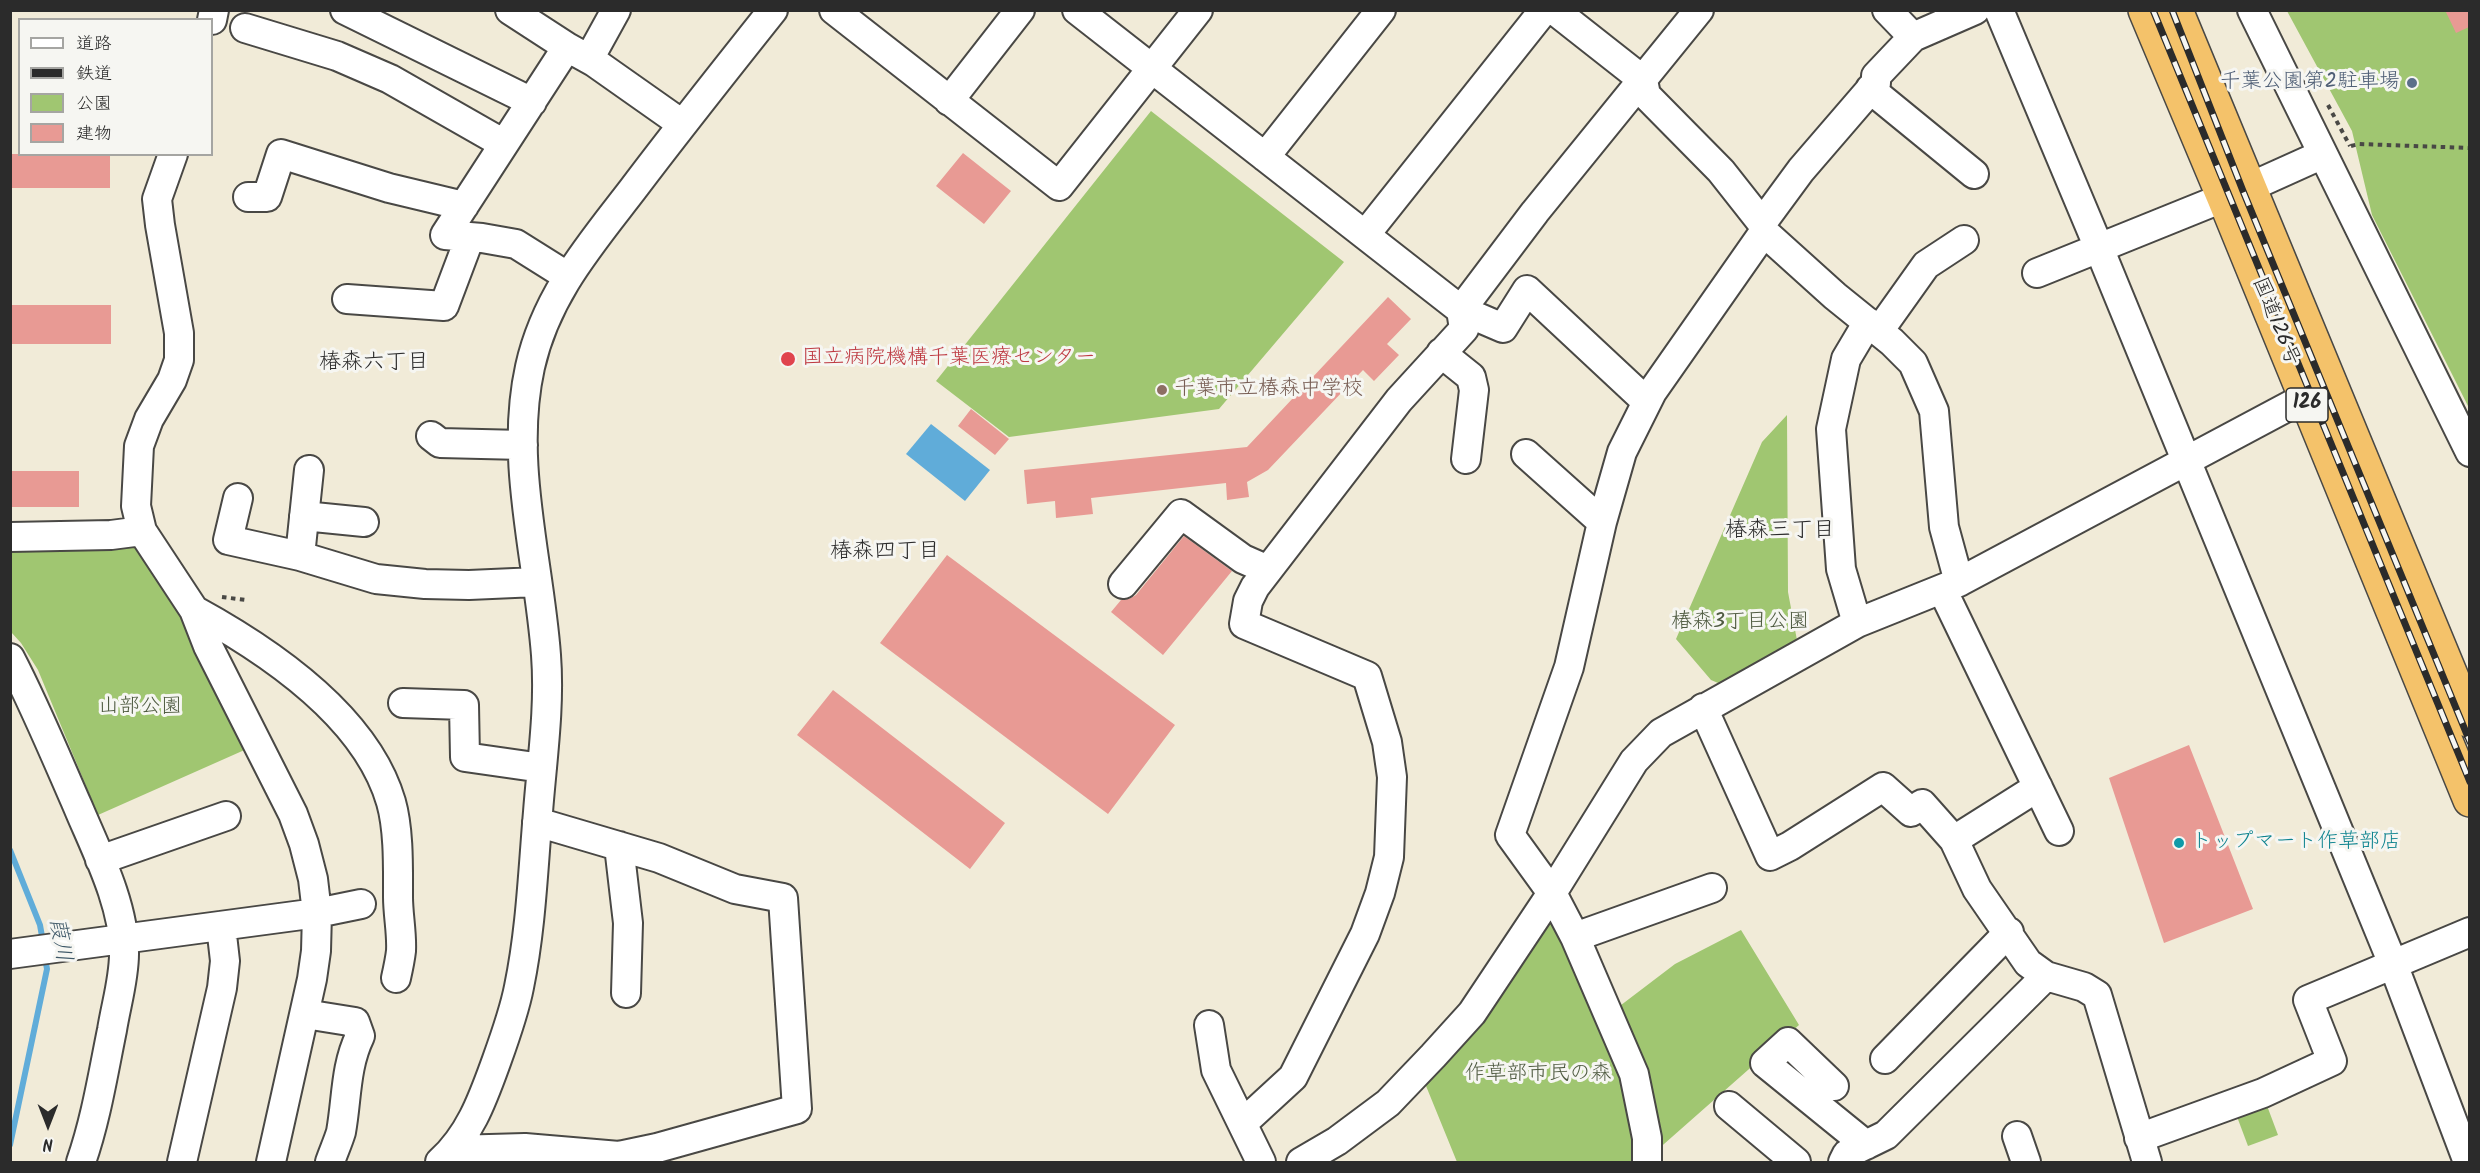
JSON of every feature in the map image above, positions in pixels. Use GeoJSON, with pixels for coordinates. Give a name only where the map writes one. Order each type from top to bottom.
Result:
{"type":"FeatureCollection","features":[{"type":"Feature","properties":{"kind":"highway","name":"国道126号"},"geometry":{"type":"LineString","coordinates":[[2145,10],[2237,192],[2469,721]]}},
{"type":"Feature","properties":{"kind":"highway","name":"国道126号"},"geometry":{"type":"LineString","coordinates":[[2176,10],[2304,398],[2469,800]]}},
{"type":"Feature","properties":{"kind":"street"},"geometry":{"type":"LineString","coordinates":[[345,10],[532,102]]}},
{"type":"Feature","properties":{"kind":"street"},"geometry":{"type":"LineString","coordinates":[[510,10],[682,124]]}},
{"type":"Feature","properties":{"kind":"street"},"geometry":{"type":"LineString","coordinates":[[567,276],[516,244],[445,235],[532,102],[616,10]]}},
{"type":"Feature","properties":{"kind":"street"},"geometry":{"type":"LineString","coordinates":[[447,1156],[467,1131],[484,1095],[519,988],[534,889],[547,706],[546,655],[526,495],[523,446],[525,398],[530,367],[540,333],[567,276],[682,124],[773,10]]}},
{"type":"Feature","properties":{"kind":"street"},"geometry":{"type":"LineString","coordinates":[[949,101],[1020,10]]}},
{"type":"Feature","properties":{"kind":"street"},"geometry":{"type":"LineString","coordinates":[[1077,10],[1461,310],[1503,328],[1527,290],[1647,402]]}},
{"type":"Feature","properties":{"kind":"street"},"geometry":{"type":"LineString","coordinates":[[847,15],[949,101],[1059,186],[1198,10]]}},
{"type":"Feature","properties":{"kind":"street"},"geometry":{"type":"LineString","coordinates":[[1265,157],[1381,10]]}},
{"type":"Feature","properties":{"kind":"street"},"geometry":{"type":"LineString","coordinates":[[1365,235],[1544,10]]}},
{"type":"Feature","properties":{"kind":"street"},"geometry":{"type":"LineString","coordinates":[[1554,10],[1643,80],[1646,95],[1721,171],[1763,228],[1913,363],[1934,411],[1951,585],[2059,831]]}},
{"type":"Feature","properties":{"kind":"street"},"geometry":{"type":"LineString","coordinates":[[1243,1123],[1293,1077],[1365,934],[1380,893],[1389,857],[1392,815],[1392,777],[1387,742],[1367,676],[1244,624],[1248,601],[1268,570],[1400,400],[1464,329],[1461,310],[1536,212],[1699,10]]}},
{"type":"Feature","properties":{"kind":"street"},"geometry":{"type":"LineString","coordinates":[[1887,10],[1913,37]]}},
{"type":"Feature","properties":{"kind":"street"},"geometry":{"type":"LineString","coordinates":[[1648,1161],[1647,1138],[1634,1074],[1575,937],[1552,892],[1510,835],[1569,667],[1602,522],[1622,453],[1647,402],[1801,170],[1876,83],[1876,76],[1913,37],[1975,10]]}},
{"type":"Feature","properties":{"kind":"street"},"geometry":{"type":"LineString","coordinates":[[1999,10],[2393,964],[2468,1162]]}},
{"type":"Feature","properties":{"kind":"street"},"geometry":{"type":"LineString","coordinates":[[2252,10],[2321,155],[2469,452]]}},
{"type":"Feature","properties":{"kind":"street"},"geometry":{"type":"LineString","coordinates":[[245,28],[337,56],[390,79],[504,144]]}},
{"type":"Feature","properties":{"kind":"street"},"geometry":{"type":"LineString","coordinates":[[1870,89],[1974,174]]}},
{"type":"Feature","properties":{"kind":"street"},"geometry":{"type":"LineString","coordinates":[[248,197],[267,197],[281,154],[389,188],[464,206]]}},
{"type":"Feature","properties":{"kind":"street"},"geometry":{"type":"LineString","coordinates":[[2037,273],[2237,192],[2321,155]]}},
{"type":"Feature","properties":{"kind":"street"},"geometry":{"type":"LineString","coordinates":[[172,156],[157,199],[179,333],[179,360],[172,380],[149,418],[139,446],[136,506],[142,531],[194,610],[208,646],[292,814],[304,844],[313,879],[317,912],[316,951],[305,1014],[271,1162]]}},
{"type":"Feature","properties":{"kind":"street"},"geometry":{"type":"LineString","coordinates":[[347,299],[444,306],[470,237]]}},
{"type":"Feature","properties":{"kind":"street"},"geometry":{"type":"LineString","coordinates":[[1857,623],[1841,569],[1831,429],[1846,359],[1926,265],[1964,240]]}},
{"type":"Feature","properties":{"kind":"street"},"geometry":{"type":"LineString","coordinates":[[1441,353],[1471,377],[1474,390],[1466,459]]}},
{"type":"Feature","properties":{"kind":"street"},"geometry":{"type":"LineString","coordinates":[[1301,1162],[1337,1141],[1388,1103],[1434,1056],[1486,994],[1634,761],[1661,733],[1857,623],[1951,585],[2304,398]]}},
{"type":"Feature","properties":{"kind":"street"},"geometry":{"type":"LineString","coordinates":[[431,436],[440,443],[523,446]]}},
{"type":"Feature","properties":{"kind":"street"},"geometry":{"type":"LineString","coordinates":[[1526,454],[1602,522]]}},
{"type":"Feature","properties":{"kind":"street"},"geometry":{"type":"LineString","coordinates":[[300,556],[309,471]]}},
{"type":"Feature","properties":{"kind":"street"},"geometry":{"type":"LineString","coordinates":[[238,498],[228,540],[300,556],[375,579],[425,584],[469,585],[537,582]]}},
{"type":"Feature","properties":{"kind":"street"},"geometry":{"type":"LineString","coordinates":[[1124,584],[1181,514],[1243,559],[1268,570]]}},
{"type":"Feature","properties":{"kind":"street"},"geometry":{"type":"LineString","coordinates":[[304,516],[364,522]]}},
{"type":"Feature","properties":{"kind":"street"},"geometry":{"type":"LineString","coordinates":[[10,537],[111,536],[142,531]]}},
{"type":"Feature","properties":{"kind":"street"},"geometry":{"type":"LineString","coordinates":[[194,610],[274,660],[353,729],[370,754],[391,803],[397,849],[401,952],[396,978]]}},
{"type":"Feature","properties":{"kind":"street"},"geometry":{"type":"LineString","coordinates":[[10,658],[32,699],[111,887],[123,939],[124,954],[118,997],[93,1122],[81,1162]]}},
{"type":"Feature","properties":{"kind":"street"},"geometry":{"type":"LineString","coordinates":[[403,703],[464,705],[465,757],[542,768]]}},
{"type":"Feature","properties":{"kind":"street"},"geometry":{"type":"LineString","coordinates":[[1703,708],[1770,856],[1790,846],[1883,787],[1911,812],[1922,804],[1953,840],[1977,889],[2028,963],[2046,976],[2084,987],[2097,995],[2143,1150],[2332,1061],[2308,1000],[2469,932]]}},
{"type":"Feature","properties":{"kind":"street"},"geometry":{"type":"LineString","coordinates":[[1953,840],[2038,787]]}},
{"type":"Feature","properties":{"kind":"street"},"geometry":{"type":"LineString","coordinates":[[100,860],[226,816]]}},
{"type":"Feature","properties":{"kind":"street"},"geometry":{"type":"LineString","coordinates":[[447,1156],[525,1148],[619,1156],[657,1148],[797,1109],[783,898],[735,889],[659,858],[537,822]]}},
{"type":"Feature","properties":{"kind":"street"},"geometry":{"type":"LineString","coordinates":[[619,846],[628,923],[626,993]]}},
{"type":"Feature","properties":{"kind":"street"},"geometry":{"type":"LineString","coordinates":[[1575,937],[1712,888]]}},
{"type":"Feature","properties":{"kind":"street"},"geometry":{"type":"LineString","coordinates":[[16,954],[317,912],[361,903]]}},
{"type":"Feature","properties":{"kind":"street"},"geometry":{"type":"LineString","coordinates":[[182,1162],[222,988],[225,961],[221,926]]}},
{"type":"Feature","properties":{"kind":"street"},"geometry":{"type":"LineString","coordinates":[[1885,1059],[2009,933]]}},
{"type":"Feature","properties":{"kind":"street"},"geometry":{"type":"LineString","coordinates":[[1843,1162],[1847,1154],[1886,1135],[2046,976]]}},
{"type":"Feature","properties":{"kind":"street"},"geometry":{"type":"LineString","coordinates":[[305,1014],[355,1022],[360,1036],[353,1050],[340,1133],[330,1162]]}},
{"type":"Feature","properties":{"kind":"street"},"geometry":{"type":"LineString","coordinates":[[1209,1025],[1216,1070],[1261,1162]]}},
{"type":"Feature","properties":{"kind":"street"},"geometry":{"type":"LineString","coordinates":[[1834,1086],[1788,1042],[1765,1063],[1866,1145]]}},
{"type":"Feature","properties":{"kind":"street"},"geometry":{"type":"LineString","coordinates":[[1729,1106],[1796,1162]]}},
{"type":"Feature","properties":{"kind":"path"},"geometry":{"type":"LineString","coordinates":[[2321,155],[2359,144],[2469,148]]}},
{"type":"Feature","properties":{"kind":"green space"},"geometry":{"type":"Polygon","coordinates":[[[2287,11],[2469,11],[2469,408],[2372,215],[2352,131],[2287,11]]]}},
{"type":"Feature","properties":{"kind":"green space"},"geometry":{"type":"Polygon","coordinates":[[[1151,111],[1344,262],[1219,409],[1009,437],[936,381],[1151,111]]]}},
{"type":"Feature","properties":{"kind":"green space","name":"椿森3丁目公園"},"geometry":{"type":"Polygon","coordinates":[[[1787,415],[1788,592],[1799,651],[1730,688],[1711,680],[1676,639],[1762,442],[1787,415]]]}},
{"type":"Feature","properties":{"kind":"green space","name":"山部公園"},"geometry":{"type":"Polygon","coordinates":[[[138,547],[179,604],[249,748],[98,815],[38,670],[11,632],[11,548],[138,547]]]}},
{"type":"Feature","properties":{"kind":"green space","name":"作草部市民の森"},"geometry":{"type":"Polygon","coordinates":[[[1546,906],[1604,1018],[1675,964],[1741,930],[1799,1025],[1646,1162],[1457,1162],[1424,1081],[1546,906]]]}},
{"type":"Feature","properties":{"kind":"green space"},"geometry":{"type":"Polygon","coordinates":[[[2263,1095],[2278,1135],[2248,1146],[2233,1106],[2263,1095]]]}},
{"type":"Feature","properties":{"kind":"water"},"geometry":{"type":"Polygon","coordinates":[[[931,424],[990,470],[965,501],[906,454],[931,424]]]}},
{"type":"Feature","properties":{"kind":"building"},"geometry":{"type":"Polygon","coordinates":[[[2445,10],[2469,10],[2469,27],[2456,33],[2445,10]]]}},
{"type":"Feature","properties":{"kind":"building"},"geometry":{"type":"Polygon","coordinates":[[[963,153],[1011,191],[984,224],[936,186],[963,153]]]}},
{"type":"Feature","properties":{"kind":"building"},"geometry":{"type":"Polygon","coordinates":[[[10,154],[18,154],[18,156],[110,156],[110,188],[10,188],[10,154]]]}},
{"type":"Feature","properties":{"kind":"building"},"geometry":{"type":"Polygon","coordinates":[[[1388,297],[1411,319],[1387,344],[1399,355],[1374,381],[1363,370],[1268,470],[1247,482],[1249,497],[1227,500],[1226,483],[1091,498],[1093,514],[1056,518],[1055,501],[1027,504],[1024,470],[1247,447],[1388,297]]]}},
{"type":"Feature","properties":{"kind":"building"},"geometry":{"type":"Polygon","coordinates":[[[10,305],[111,305],[111,344],[10,344],[10,305]]]}},
{"type":"Feature","properties":{"kind":"building"},"geometry":{"type":"Polygon","coordinates":[[[971,409],[1009,439],[995,455],[958,426],[971,409]]]}},
{"type":"Feature","properties":{"kind":"building"},"geometry":{"type":"Polygon","coordinates":[[[10,471],[79,471],[79,507],[10,507],[10,471]]]}},
{"type":"Feature","properties":{"kind":"building"},"geometry":{"type":"Polygon","coordinates":[[[1184,536],[1232,571],[1163,655],[1111,612],[1121,600],[1136,595],[1184,536]]]}},
{"type":"Feature","properties":{"kind":"building"},"geometry":{"type":"Polygon","coordinates":[[[947,555],[1175,725],[1108,814],[880,643],[947,555]]]}},
{"type":"Feature","properties":{"kind":"building"},"geometry":{"type":"Polygon","coordinates":[[[833,690],[1005,823],[970,869],[797,735],[833,690]]]}},
{"type":"Feature","properties":{"kind":"building","name":"トップマート作草部店"},"geometry":{"type":"Polygon","coordinates":[[[2189,745],[2253,909],[2164,943],[2109,778],[2189,745]]]}},
{"type":"Feature","properties":{"kind":"waterway","name":"葭川"},"geometry":{"type":"LineString","coordinates":[[10,850],[40,925],[43,942]]}},
{"type":"Feature","properties":{"kind":"waterway","name":"葭川"},"geometry":{"type":"LineString","coordinates":[[10,1145],[47,969],[45,958]]}},
{"type":"Feature","properties":{"kind":"railway"},"geometry":{"type":"LineString","coordinates":[[2153,10],[2470,782]]}},
{"type":"Feature","properties":{"kind":"railway"},"geometry":{"type":"LineString","coordinates":[[2172,10],[2243,191],[2470,742]]}},
{"type":"Feature","properties":{"kind":"place","name":"千葉公園第2駐車場"},"geometry":{"type":"Point","coordinates":[2412,83]}},
{"type":"Feature","properties":{"kind":"place","name":"国立病院機構千葉医療センター"},"geometry":{"type":"Point","coordinates":[788,359]}},
{"type":"Feature","properties":{"kind":"place","name":"千葉市立椿森中学校"},"geometry":{"type":"Point","coordinates":[1162,390]}},
{"type":"Feature","properties":{"kind":"place","name":"トップマート作草部店"},"geometry":{"type":"Point","coordinates":[2179,843]}},
{"type":"Feature","properties":{"kind":"district","name":"椿森六丁目"},"geometry":{"type":"Point","coordinates":[374,364]}},
{"type":"Feature","properties":{"kind":"district","name":"椿森三丁目"},"geometry":{"type":"Point","coordinates":[1780,532]}},
{"type":"Feature","properties":{"kind":"district","name":"椿森四丁目"},"geometry":{"type":"Point","coordinates":[885,553]}}]}
